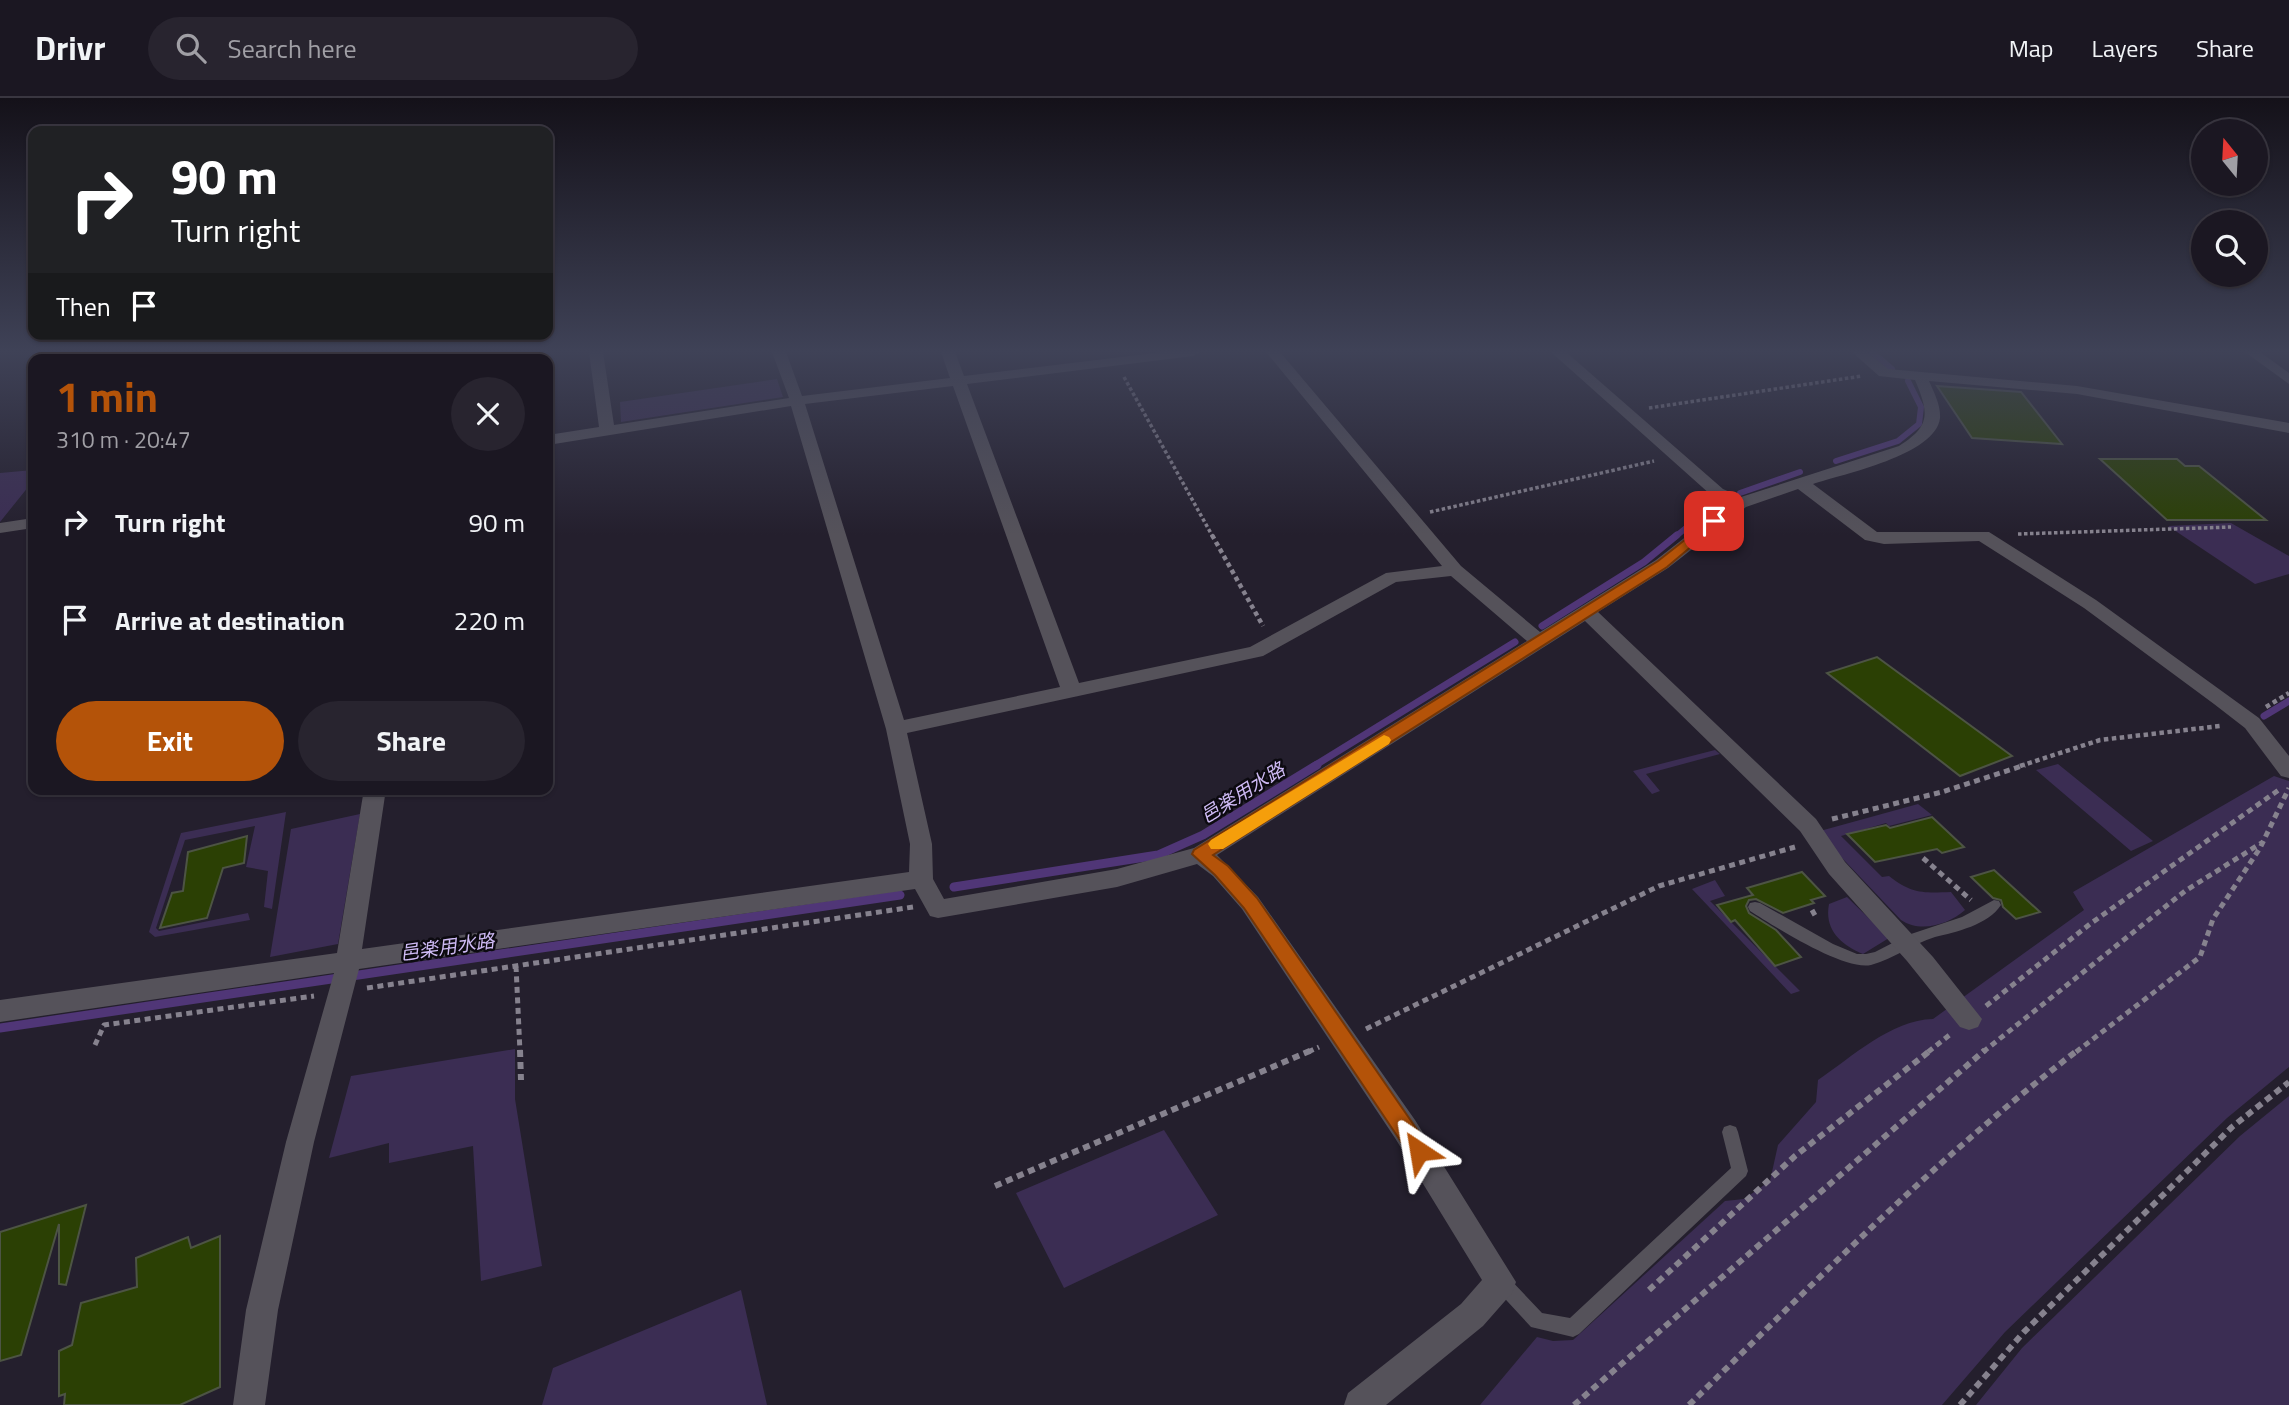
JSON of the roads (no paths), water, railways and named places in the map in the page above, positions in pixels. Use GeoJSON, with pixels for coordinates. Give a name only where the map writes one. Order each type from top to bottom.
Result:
{"type":"FeatureCollection","features":[{"type":"Feature","properties":{"kind":"street"},"geometry":{"type":"LineString","coordinates":[[604,413],[607,431]]}},
{"type":"Feature","properties":{"kind":"street"},"geometry":{"type":"LineString","coordinates":[[553,439],[721,413]]}},
{"type":"Feature","properties":{"kind":"street"},"geometry":{"type":"LineString","coordinates":[[801,413],[896,729],[921,844],[921,879],[938,909],[958,908],[1117,878],[1200,854],[1662,564],[1740,503],[1904,449],[1919,441],[1934,420],[1934,413]]}},
{"type":"Feature","properties":{"kind":"street"},"geometry":{"type":"LineString","coordinates":[[970,413],[1072,692]]}},
{"type":"Feature","properties":{"kind":"street"},"geometry":{"type":"LineString","coordinates":[[1323,413],[1455,569],[1519,627],[1540,641]]}},
{"type":"Feature","properties":{"kind":"street"},"geometry":{"type":"LineString","coordinates":[[1630,413],[1717,492],[1740,503]]}},
{"type":"Feature","properties":{"kind":"street"},"geometry":{"type":"LineString","coordinates":[[2205,413],[2289,428]]}},
{"type":"Feature","properties":{"kind":"street"},"geometry":{"type":"LineString","coordinates":[[1799,482],[1871,536],[1884,539],[1983,536],[2090,604],[2252,723],[2289,771]]}},
{"type":"Feature","properties":{"kind":"street"},"geometry":{"type":"LineString","coordinates":[[2,531],[28,524]]}},
{"type":"Feature","properties":{"kind":"street"},"geometry":{"type":"LineString","coordinates":[[896,729],[1256,652],[1392,577],[1455,569]]}},
{"type":"Feature","properties":{"kind":"street"},"geometry":{"type":"LineString","coordinates":[[1587,612],[1812,834],[1969,1019]]}},
{"type":"Feature","properties":{"kind":"street"},"geometry":{"type":"LineString","coordinates":[[249,1405],[262,1310],[294,1167],[346,978],[374,795]]}},
{"type":"Feature","properties":{"kind":"street"},"geometry":{"type":"LineString","coordinates":[[1200,854],[1221,870],[1250,903],[1405,1129],[1502,1282],[1472,1315],[1360,1405]]}},
{"type":"Feature","properties":{"kind":"street"},"geometry":{"type":"LineString","coordinates":[[0,1011],[346,978],[921,879]]}},
{"type":"Feature","properties":{"kind":"lane"},"geometry":{"type":"LineString","coordinates":[[1755,908],[1799,936],[1863,961],[1886,954],[1905,941],[1976,919],[1989,909]]}},
{"type":"Feature","properties":{"kind":"lane"},"geometry":{"type":"LineString","coordinates":[[1502,1282],[1537,1321],[1573,1328],[1740,1171],[1730,1132]]}},
{"type":"Feature","properties":{"kind":"waterway","name":"邑楽用水路"},"geometry":{"type":"LineString","coordinates":[[1836,461],[1898,441],[1919,424],[1920,413]]}},
{"type":"Feature","properties":{"kind":"waterway","name":"邑楽用水路"},"geometry":{"type":"LineString","coordinates":[[1740,493],[1800,472]]}},
{"type":"Feature","properties":{"kind":"waterway","name":"邑楽用水路"},"geometry":{"type":"LineString","coordinates":[[1675,537],[1720,500]]}},
{"type":"Feature","properties":{"kind":"waterway","name":"邑楽用水路"},"geometry":{"type":"LineString","coordinates":[[1542,626],[1644,562],[1677,535]]}},
{"type":"Feature","properties":{"kind":"waterway","name":"邑楽用水路"},"geometry":{"type":"LineString","coordinates":[[1314,766],[1515,642]]}},
{"type":"Feature","properties":{"kind":"waterway"},"geometry":{"type":"LineString","coordinates":[[2264,716],[2289,701]]}},
{"type":"Feature","properties":{"kind":"waterway","name":"邑楽用水路"},"geometry":{"type":"LineString","coordinates":[[954,887],[1158,855],[1203,835],[1317,765]]}},
{"type":"Feature","properties":{"kind":"waterway","name":"邑楽用水路"},"geometry":{"type":"LineString","coordinates":[[0,1028],[900,895]]}}]}
